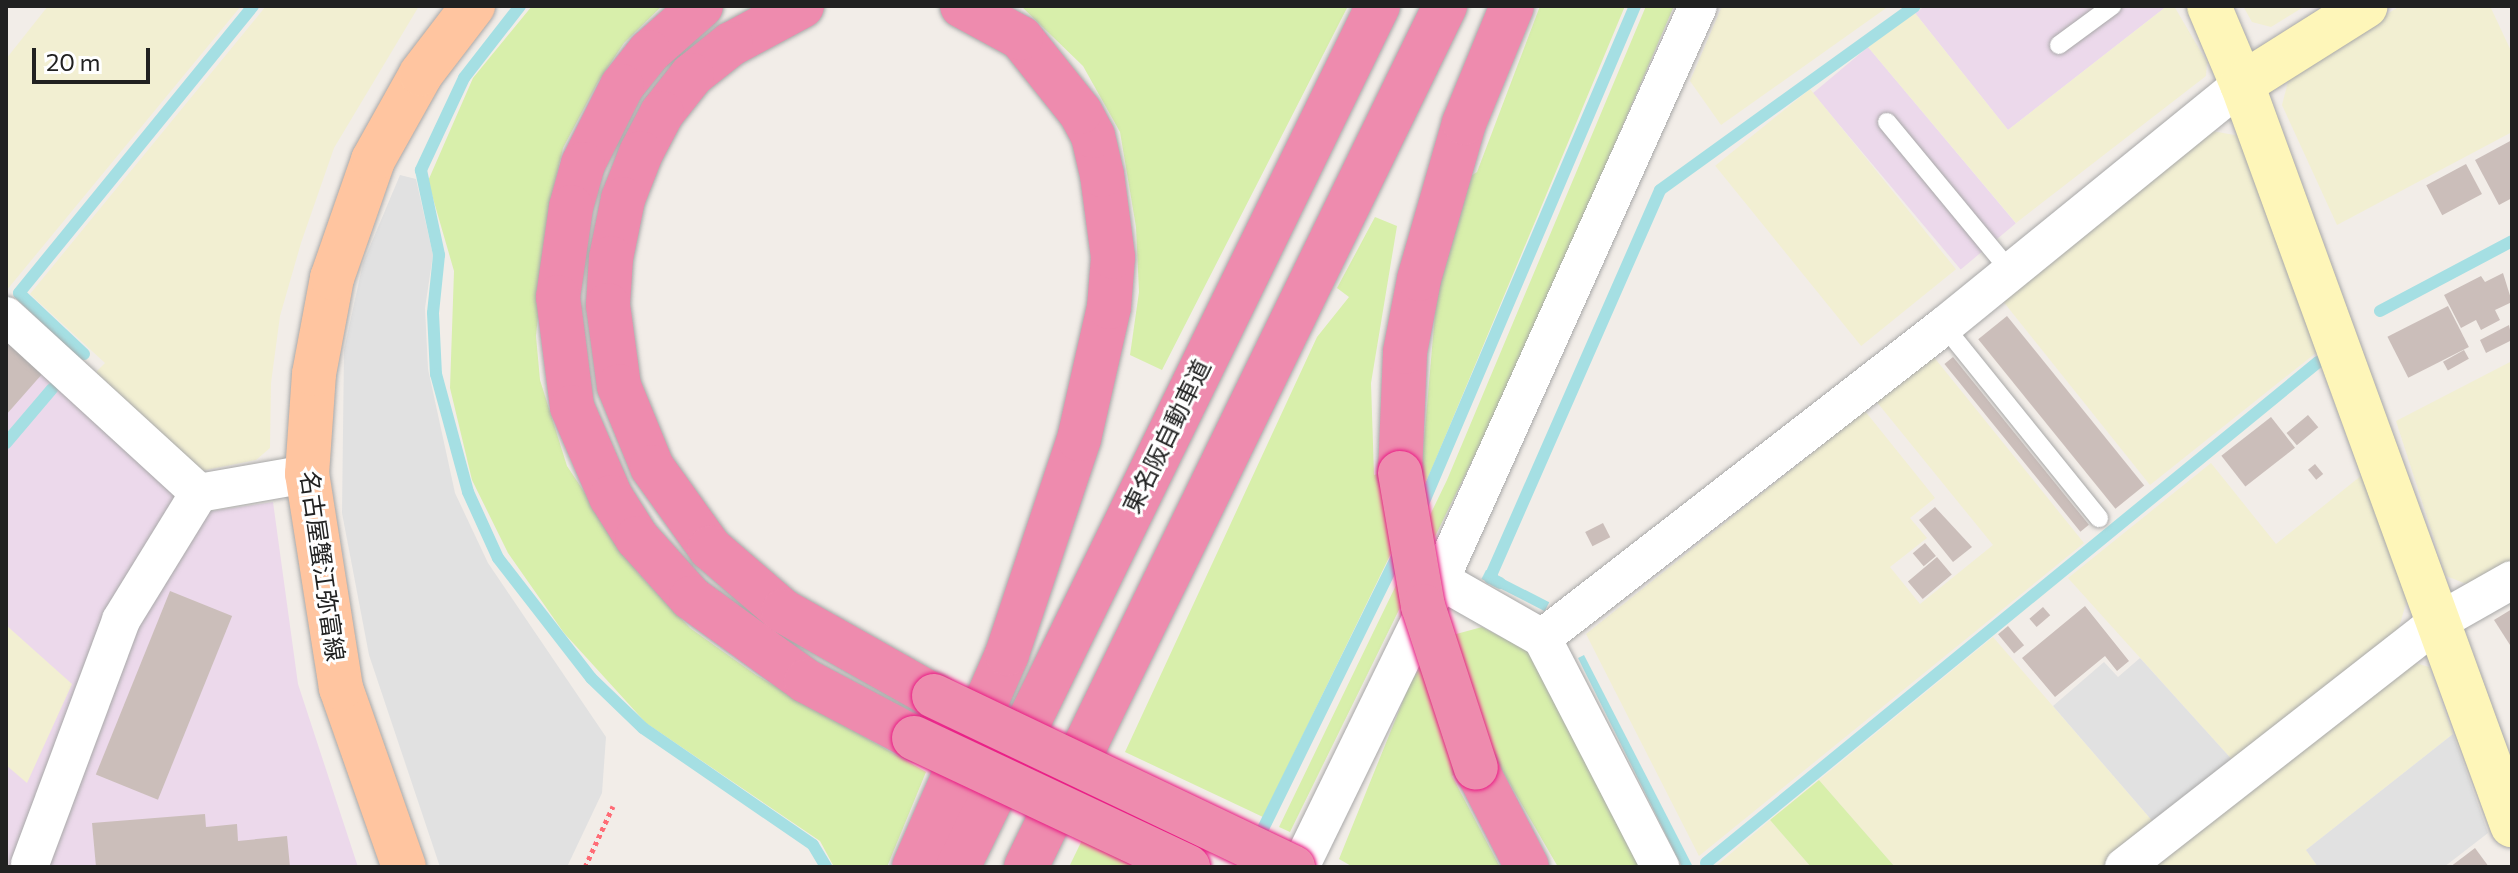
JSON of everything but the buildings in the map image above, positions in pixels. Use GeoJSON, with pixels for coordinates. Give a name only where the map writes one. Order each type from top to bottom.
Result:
{"type":"FeatureCollection","features":[{"type":"Feature","properties":{"kind":"highway"},"geometry":{"type":"LineString","coordinates":[[701,6],[649,52],[622,86],[583,164],[571,207],[558,297],[572,407],[611,497],[637,538],[691,598],[806,681],[914,738],[1188,867]]}},
{"type":"Feature","properties":{"kind":"highway"},"geometry":{"type":"LineString","coordinates":[[802,6],[731,44],[692,75],[662,113],[641,153],[623,199],[611,258],[608,305],[619,386],[652,467],[710,548],[783,611],[934,696],[1293,867]]}},
{"type":"Feature","properties":{"kind":"highway"},"geometry":{"type":"LineString","coordinates":[[914,867],[1007,654],[1079,439],[1109,307],[1113,257],[1102,175],[1093,136],[1080,112],[1051,70],[1021,38],[962,6]]}},
{"type":"Feature","properties":{"kind":"highway","name":"東名阪自動車道"},"geometry":{"type":"LineString","coordinates":[[958,867],[1378,6]]}},
{"type":"Feature","properties":{"kind":"highway"},"geometry":{"type":"LineString","coordinates":[[1026,867],[1445,6]]}},
{"type":"Feature","properties":{"kind":"highway"},"geometry":{"type":"LineString","coordinates":[[1512,6],[1464,123],[1419,279],[1405,352],[1400,473],[1423,606],[1476,768],[1527,867]]}},
{"type":"Feature","properties":{"kind":"main road","name":"名古屋蟹江弥富線"},"geometry":{"type":"LineString","coordinates":[[404,867],[341,688],[307,474],[314,374],[332,278],[373,160],[421,74],[473,6]]}},
{"type":"Feature","properties":{"kind":"street"},"geometry":{"type":"LineString","coordinates":[[1300,867],[1440,580],[1698,6]]}},
{"type":"Feature","properties":{"kind":"street"},"geometry":{"type":"LineString","coordinates":[[2209,6],[2242,84],[2512,825]]}},
{"type":"Feature","properties":{"kind":"street"},"geometry":{"type":"LineString","coordinates":[[1542,638],[1944,326],[2242,84],[2366,6]]}},
{"type":"Feature","properties":{"kind":"street"},"geometry":{"type":"LineString","coordinates":[[6,316],[199,493]]}},
{"type":"Feature","properties":{"kind":"street"},"geometry":{"type":"LineString","coordinates":[[30,864],[121,620],[199,493],[307,474]]}},
{"type":"Feature","properties":{"kind":"street"},"geometry":{"type":"LineString","coordinates":[[1440,580],[1542,638],[1660,867]]}},
{"type":"Feature","properties":{"kind":"street"},"geometry":{"type":"LineString","coordinates":[[2124,867],[2436,623],[2512,580]]}},
{"type":"Feature","properties":{"kind":"lane"},"geometry":{"type":"LineString","coordinates":[[2059,45],[2112,6]]}},
{"type":"Feature","properties":{"kind":"lane"},"geometry":{"type":"LineString","coordinates":[[1887,122],[2011,272]]}},
{"type":"Feature","properties":{"kind":"lane"},"geometry":{"type":"LineString","coordinates":[[1944,326],[2099,518]]}},
{"type":"Feature","properties":{"kind":"path"},"geometry":{"type":"LineString","coordinates":[[585,867],[613,806]]}},
{"type":"Feature","properties":{"kind":"shaded area"},"geometry":{"type":"Polygon","coordinates":[[[48,6],[241,6],[6,291],[6,59],[48,6]]]}},
{"type":"Feature","properties":{"kind":"shaded area"},"geometry":{"type":"Polygon","coordinates":[[[266,6],[419,6],[334,148],[301,243],[280,316],[271,383],[270,448],[256,460],[201,471],[96,372],[105,363],[30,294],[266,6]]]}},
{"type":"Feature","properties":{"kind":"shaded area"},"geometry":{"type":"Polygon","coordinates":[[[1722,6],[1889,6],[1721,125],[1690,81],[1722,6]]]}},
{"type":"Feature","properties":{"kind":"shaded area"},"geometry":{"type":"Polygon","coordinates":[[[1925,6],[2167,6],[2008,130],[1915,13],[1925,6]]]}},
{"type":"Feature","properties":{"kind":"shaded area"},"geometry":{"type":"Polygon","coordinates":[[[2167,6],[2174,6],[2207,62],[2206,76],[2016,223],[1868,47],[1915,13],[2008,130],[2167,6]]]}},
{"type":"Feature","properties":{"kind":"shaded area"},"geometry":{"type":"Polygon","coordinates":[[[2243,6],[2305,6],[2271,27],[2252,22],[2243,6]]]}},
{"type":"Feature","properties":{"kind":"shaded area"},"geometry":{"type":"Polygon","coordinates":[[[2400,6],[2490,6],[2512,53],[2512,132],[2337,225],[2282,105],[2290,74],[2400,6]]]}},
{"type":"Feature","properties":{"kind":"shaded area"},"geometry":{"type":"Polygon","coordinates":[[[1868,47],[2016,223],[1961,269],[1813,93],[1868,47]]]}},
{"type":"Feature","properties":{"kind":"shaded area"},"geometry":{"type":"Polygon","coordinates":[[[1810,89],[1956,269],[1861,346],[1715,166],[1810,89]]]}},
{"type":"Feature","properties":{"kind":"shaded area"},"geometry":{"type":"Polygon","coordinates":[[[2212,131],[2240,136],[2317,352],[2150,485],[2002,300],[2212,131]]]}},
{"type":"Feature","properties":{"kind":"shaded area"},"geometry":{"type":"Polygon","coordinates":[[[400,175],[416,179],[433,255],[425,308],[428,369],[455,493],[488,563],[606,737],[602,793],[567,867],[440,867],[369,655],[342,513],[344,350],[363,263],[400,175]]]}},
{"type":"Feature","properties":{"kind":"shaded area"},"geometry":{"type":"Polygon","coordinates":[[[6,338],[181,499],[212,511],[273,502],[298,684],[358,867],[6,867],[6,338]]]}},
{"type":"Feature","properties":{"kind":"shaded area"},"geometry":{"type":"Polygon","coordinates":[[[1933,356],[2084,543],[1699,856],[1586,634],[1865,411],[1935,498],[1910,518],[1927,538],[1890,567],[1920,604],[1993,545],[1876,401],[1933,356]]]}},
{"type":"Feature","properties":{"kind":"shaded area"},"geometry":{"type":"Polygon","coordinates":[[[2512,361],[2512,566],[2477,588],[2446,576],[2396,421],[2512,361]]]}},
{"type":"Feature","properties":{"kind":"shaded area"},"geometry":{"type":"Polygon","coordinates":[[[2211,463],[2276,544],[2362,475],[2407,600],[2397,634],[2235,763],[2068,578],[2211,463]]]}},
{"type":"Feature","properties":{"kind":"shaded area"},"geometry":{"type":"Polygon","coordinates":[[[6,625],[72,684],[27,783],[6,765],[6,625]]]}},
{"type":"Feature","properties":{"kind":"shaded area"},"geometry":{"type":"Polygon","coordinates":[[[1993,637],[2155,824],[2101,867],[1895,867],[1819,780],[1993,637]]]}},
{"type":"Feature","properties":{"kind":"shaded area"},"geometry":{"type":"Polygon","coordinates":[[[2140,658],[2235,763],[2155,824],[2053,706],[2104,662],[2118,677],[2140,658]]]}},
{"type":"Feature","properties":{"kind":"shaded area"},"geometry":{"type":"Polygon","coordinates":[[[2409,661],[2429,667],[2453,734],[2306,850],[2318,867],[2150,867],[2409,661]]]}},
{"type":"Feature","properties":{"kind":"shaded area"},"geometry":{"type":"Polygon","coordinates":[[[2453,734],[2488,833],[2444,867],[2318,867],[2306,850],[2453,734]]]}},
{"type":"Feature","properties":{"kind":"shaded area"},"geometry":{"type":"Polygon","coordinates":[[[1770,820],[1811,867],[1715,867],[1770,820]]]}},
{"type":"Feature","properties":{"kind":"green space"},"geometry":{"type":"Polygon","coordinates":[[[532,6],[662,6],[624,43],[598,82],[563,148],[549,208],[536,336],[540,380],[567,466],[638,573],[690,628],[756,675],[926,772],[887,867],[834,867],[820,841],[646,723],[564,633],[508,553],[472,480],[450,388],[454,271],[428,181],[473,78],[532,6]]]}},
{"type":"Feature","properties":{"kind":"green space"},"geometry":{"type":"Polygon","coordinates":[[[1021,6],[1348,6],[1162,370],[1130,355],[1139,292],[1136,227],[1120,132],[1083,66],[1021,6]]]}},
{"type":"Feature","properties":{"kind":"green space"},"geometry":{"type":"Polygon","coordinates":[[[1540,6],[1625,6],[1430,473],[1263,817],[1125,752],[1317,337],[1349,297],[1337,288],[1375,217],[1397,226],[1371,383],[1374,475],[1422,463],[1439,268],[1463,181],[1477,172],[1540,6]]]}},
{"type":"Feature","properties":{"kind":"green space"},"geometry":{"type":"Polygon","coordinates":[[[1646,6],[1674,6],[1525,353],[1290,832],[1279,827],[1447,480],[1646,6]]]}},
{"type":"Feature","properties":{"kind":"green space"},"geometry":{"type":"Polygon","coordinates":[[[1482,627],[1528,651],[1640,867],[1558,867],[1492,753],[1452,776],[1500,867],[1353,867],[1339,859],[1409,686],[1431,648],[1449,636],[1482,627]]]}},
{"type":"Feature","properties":{"kind":"green space"},"geometry":{"type":"Polygon","coordinates":[[[1819,780],[1895,867],[1811,867],[1770,820],[1819,780]]]}},
{"type":"Feature","properties":{"kind":"green space"},"geometry":{"type":"Polygon","coordinates":[[[1086,832],[1157,867],[1069,867],[1086,832]]]}},
{"type":"Feature","properties":{"kind":"water"},"geometry":{"type":"Polygon","coordinates":[[[1486,570],[1549,602],[1545,611],[1481,579],[1486,570]]]}},
{"type":"Feature","properties":{"kind":"water"},"geometry":{"type":"Polygon","coordinates":[[[1584,655],[1693,867],[1682,867],[1578,658],[1584,655]]]}},
{"type":"Feature","properties":{"kind":"waterway"},"geometry":{"type":"LineString","coordinates":[[84,354],[19,293],[253,6]]}},
{"type":"Feature","properties":{"kind":"waterway"},"geometry":{"type":"LineString","coordinates":[[520,6],[464,78],[421,170],[439,255],[433,313],[436,374],[468,492],[498,558],[591,678],[643,728],[813,845],[826,867]]}},
{"type":"Feature","properties":{"kind":"waterway"},"geometry":{"type":"LineString","coordinates":[[1420,511],[1635,6]]}},
{"type":"Feature","properties":{"kind":"waterway"},"geometry":{"type":"LineString","coordinates":[[1500,583],[1490,578],[1492,573],[1660,190],[1915,6]]}},
{"type":"Feature","properties":{"kind":"waterway"},"geometry":{"type":"LineString","coordinates":[[2380,311],[2512,241]]}},
{"type":"Feature","properties":{"kind":"waterway"},"geometry":{"type":"LineString","coordinates":[[1706,863],[2318,362]]}},
{"type":"Feature","properties":{"kind":"waterway"},"geometry":{"type":"LineString","coordinates":[[6,443],[52,389]]}},
{"type":"Feature","properties":{"kind":"waterway"},"geometry":{"type":"LineString","coordinates":[[1257,841],[1399,552]]}}]}
